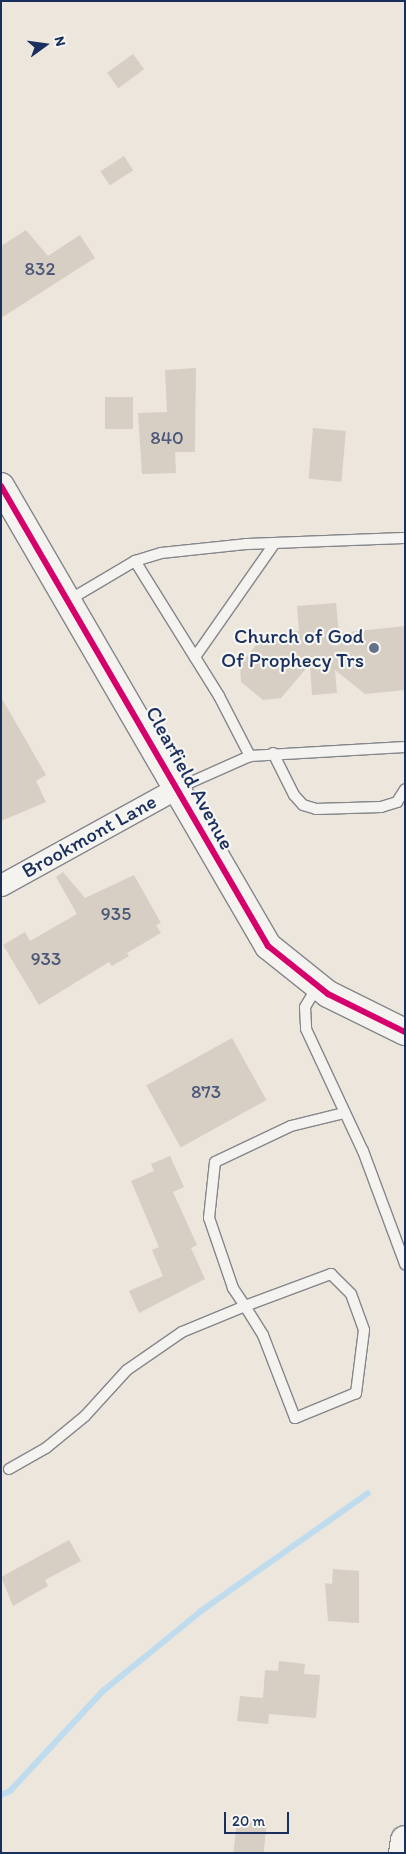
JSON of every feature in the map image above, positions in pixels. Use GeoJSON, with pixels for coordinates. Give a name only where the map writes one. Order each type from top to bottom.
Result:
{"type":"FeatureCollection","features":[{"type":"Feature","properties":{"kind":"main road"},"geometry":{"type":"LineString","coordinates":[[404,1853],[405,1840]]}},
{"type":"Feature","properties":{"kind":"street","name":"Clearfield Avenue"},"geometry":{"type":"LineString","coordinates":[[1,486],[69,600],[268,946],[317,987],[405,1032]]}},
{"type":"Feature","properties":{"kind":"street","name":"Brookmont Lane"},"geometry":{"type":"LineString","coordinates":[[1,885],[177,788]]}},
{"type":"Feature","properties":{"kind":"lane"},"geometry":{"type":"LineString","coordinates":[[69,600],[135,561],[196,548],[405,538]]}},
{"type":"Feature","properties":{"kind":"lane"},"geometry":{"type":"LineString","coordinates":[[195,657],[274,544]]}},
{"type":"Feature","properties":{"kind":"lane"},"geometry":{"type":"LineString","coordinates":[[135,561],[195,657],[250,756]]}},
{"type":"Feature","properties":{"kind":"lane"},"geometry":{"type":"LineString","coordinates":[[177,788],[250,756],[273,753],[405,747]]}},
{"type":"Feature","properties":{"kind":"lane"},"geometry":{"type":"LineString","coordinates":[[273,753],[294,795],[303,805],[316,809],[381,807],[397,802],[405,789]]}},
{"type":"Feature","properties":{"kind":"lane"},"geometry":{"type":"LineString","coordinates":[[317,987],[304,1007],[303,1022],[376,1182],[405,1264]]}},
{"type":"Feature","properties":{"kind":"lane"},"geometry":{"type":"LineString","coordinates":[[9,1469],[46,1448],[85,1416],[127,1370],[182,1332],[245,1306],[331,1274],[351,1294],[364,1330],[356,1393],[295,1418],[263,1335],[245,1306],[233,1288],[209,1218],[215,1162],[291,1126],[344,1113]]}},
{"type":"Feature","properties":{"kind":"building"},"geometry":{"type":"Polygon","coordinates":[[[133,54],[144,69],[118,88],[107,73],[133,54]]]}},
{"type":"Feature","properties":{"kind":"building"},"geometry":{"type":"Polygon","coordinates":[[[124,156],[133,170],[110,186],[101,171],[124,156]]]}},
{"type":"Feature","properties":{"kind":"building"},"geometry":{"type":"Polygon","coordinates":[[[26,230],[48,256],[80,235],[95,258],[1,318],[1,246],[26,230]]]}},
{"type":"Feature","properties":{"kind":"building"},"geometry":{"type":"Polygon","coordinates":[[[196,368],[195,452],[175,452],[176,473],[142,474],[138,413],[167,412],[165,370],[196,368]]]}},
{"type":"Feature","properties":{"kind":"building"},"geometry":{"type":"Polygon","coordinates":[[[105,397],[133,397],[133,429],[105,429],[105,397]]]}},
{"type":"Feature","properties":{"kind":"building"},"geometry":{"type":"Polygon","coordinates":[[[313,428],[346,431],[341,482],[309,479],[313,428]]]}},
{"type":"Feature","properties":{"kind":"building","name":"Church of God Of Prophecy Trs"},"geometry":{"type":"Polygon","coordinates":[[[336,603],[339,633],[405,626],[405,690],[365,694],[335,670],[337,693],[312,695],[310,664],[281,698],[263,700],[241,682],[240,665],[256,645],[255,635],[299,631],[297,606],[336,603]]]}},
{"type":"Feature","properties":{"kind":"building"},"geometry":{"type":"Polygon","coordinates":[[[1,697],[46,775],[36,781],[46,802],[1,821],[1,697]]]}},
{"type":"Feature","properties":{"kind":"building"},"geometry":{"type":"Polygon","coordinates":[[[63,872],[85,898],[134,875],[161,923],[156,925],[161,933],[127,953],[129,956],[112,966],[109,962],[39,1005],[3,945],[25,932],[30,941],[77,914],[56,877],[63,872]]]}},
{"type":"Feature","properties":{"kind":"building"},"geometry":{"type":"Polygon","coordinates":[[[232,1038],[266,1100],[181,1148],[146,1086],[232,1038]]]}},
{"type":"Feature","properties":{"kind":"building"},"geometry":{"type":"Polygon","coordinates":[[[170,1156],[184,1187],[173,1192],[197,1245],[191,1248],[205,1279],[139,1313],[129,1291],[163,1276],[152,1250],[159,1247],[131,1181],[154,1171],[151,1164],[170,1156]]]}},
{"type":"Feature","properties":{"kind":"building"},"geometry":{"type":"Polygon","coordinates":[[[69,1540],[81,1561],[45,1580],[48,1586],[13,1606],[1,1577],[69,1540]]]}},
{"type":"Feature","properties":{"kind":"building"},"geometry":{"type":"Polygon","coordinates":[[[333,1569],[359,1571],[359,1623],[328,1621],[325,1583],[332,1584],[333,1569]]]}},
{"type":"Feature","properties":{"kind":"building"},"geometry":{"type":"Polygon","coordinates":[[[279,1661],[305,1664],[304,1674],[320,1675],[316,1718],[269,1714],[268,1724],[237,1721],[240,1696],[263,1698],[265,1670],[278,1671],[279,1661]]]}},
{"type":"Feature","properties":{"kind":"building"},"geometry":{"type":"Polygon","coordinates":[[[237,1819],[267,1822],[264,1853],[233,1853],[237,1819]]]}},
{"type":"Feature","properties":{"kind":"waterway"},"geometry":{"type":"LineString","coordinates":[[1,1795],[10,1791],[103,1691],[201,1611],[368,1493]]}},
{"type":"Feature","properties":{"kind":"cycle path"},"geometry":{"type":"LineString","coordinates":[[1,486],[268,946],[328,994],[405,1032]]}},
{"type":"Feature","properties":{"kind":"place","name":"Church of God Of Prophecy Trs"},"geometry":{"type":"Point","coordinates":[374,648]}}]}
